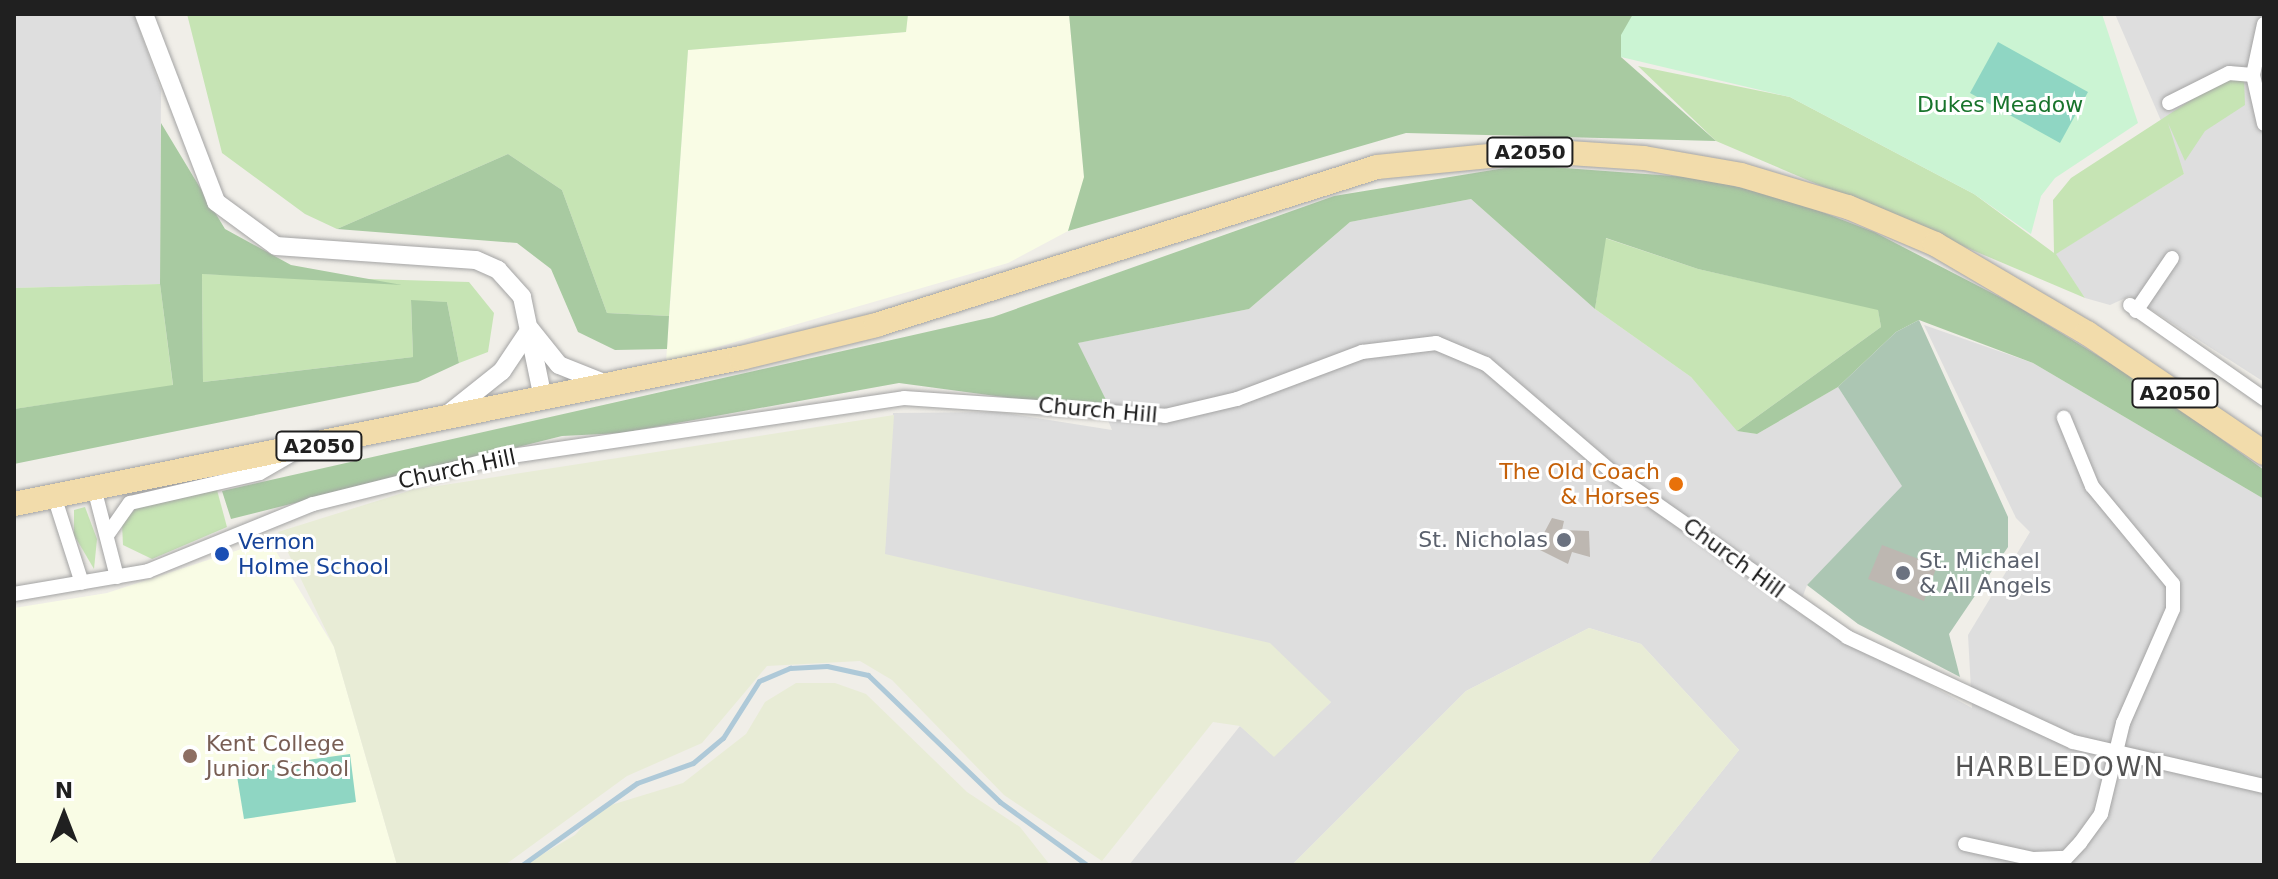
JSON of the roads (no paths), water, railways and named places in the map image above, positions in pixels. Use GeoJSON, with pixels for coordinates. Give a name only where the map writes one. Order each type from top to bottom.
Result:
{"type":"FeatureCollection","features":[{"type":"Feature","properties":{"kind":"main road","name":"A2050"},"geometry":{"type":"LineString","coordinates":[[14,504],[300,450],[876,325],[1377,167],[1540,151],[1727,173],[1848,207],[1935,244],[2087,333],[2264,453]]}},
{"type":"Feature","properties":{"kind":"street"},"geometry":{"type":"LineString","coordinates":[[144,14],[204,180],[241,226],[276,246],[336,255],[486,263],[522,297],[543,398]]}},
{"type":"Feature","properties":{"kind":"street"},"geometry":{"type":"LineString","coordinates":[[2264,24],[2253,75],[2264,124]]}},
{"type":"Feature","properties":{"kind":"street"},"geometry":{"type":"LineString","coordinates":[[2169,103],[2229,73],[2253,75]]}},
{"type":"Feature","properties":{"kind":"street"},"geometry":{"type":"LineString","coordinates":[[2172,258],[2133,308],[2264,399]]}},
{"type":"Feature","properties":{"kind":"street"},"geometry":{"type":"LineString","coordinates":[[530,329],[559,365],[609,385]]}},
{"type":"Feature","properties":{"kind":"street"},"geometry":{"type":"LineString","coordinates":[[439,420],[491,382],[530,329]]}},
{"type":"Feature","properties":{"kind":"street","name":"Church Hill"},"geometry":{"type":"LineString","coordinates":[[14,594],[117,577],[182,559],[313,504],[498,458],[904,398],[1165,416],[1237,399],[1362,352],[1436,343],[1486,364],[1618,477],[1847,637],[2014,719],[2114,754],[2264,786]]}},
{"type":"Feature","properties":{"kind":"street"},"geometry":{"type":"LineString","coordinates":[[1965,844],[1994,855],[2066,858],[2101,814],[2114,754],[2173,609],[2173,584],[2092,486],[2064,418]]}},
{"type":"Feature","properties":{"kind":"street"},"geometry":{"type":"LineString","coordinates":[[108,534],[130,503],[260,473],[300,450]]}},
{"type":"Feature","properties":{"kind":"street"},"geometry":{"type":"LineString","coordinates":[[94,488],[117,577]]}},
{"type":"Feature","properties":{"kind":"street"},"geometry":{"type":"LineString","coordinates":[[54,496],[82,583]]}},
{"type":"Feature","properties":{"kind":"waterway"},"geometry":{"type":"LineString","coordinates":[[522,865],[637,783],[693,763],[723,738],[759,681],[790,668],[827,666],[868,675],[1000,802],[1087,865]]}},
{"type":"Feature","properties":{"kind":"place","name":"The Old Coach & Horses"},"geometry":{"type":"Point","coordinates":[1676,484]}},
{"type":"Feature","properties":{"kind":"place","name":"St. Nicholas"},"geometry":{"type":"Point","coordinates":[1564,540]}},
{"type":"Feature","properties":{"kind":"place","name":"Vernon Holme School"},"geometry":{"type":"Point","coordinates":[222,554]}},
{"type":"Feature","properties":{"kind":"place","name":"St. Michael & All Angels"},"geometry":{"type":"Point","coordinates":[1903,573]}},
{"type":"Feature","properties":{"kind":"place","name":"Kent College Junior School"},"geometry":{"type":"Point","coordinates":[190,756]}},
{"type":"Feature","properties":{"kind":"district","name":"HARBLEDOWN"},"geometry":{"type":"Point","coordinates":[2060,768]}},
{"type":"Feature","properties":{"kind":"park label","name":"Dukes Meadow"},"geometry":{"type":"Point","coordinates":[2000,105]}}]}
